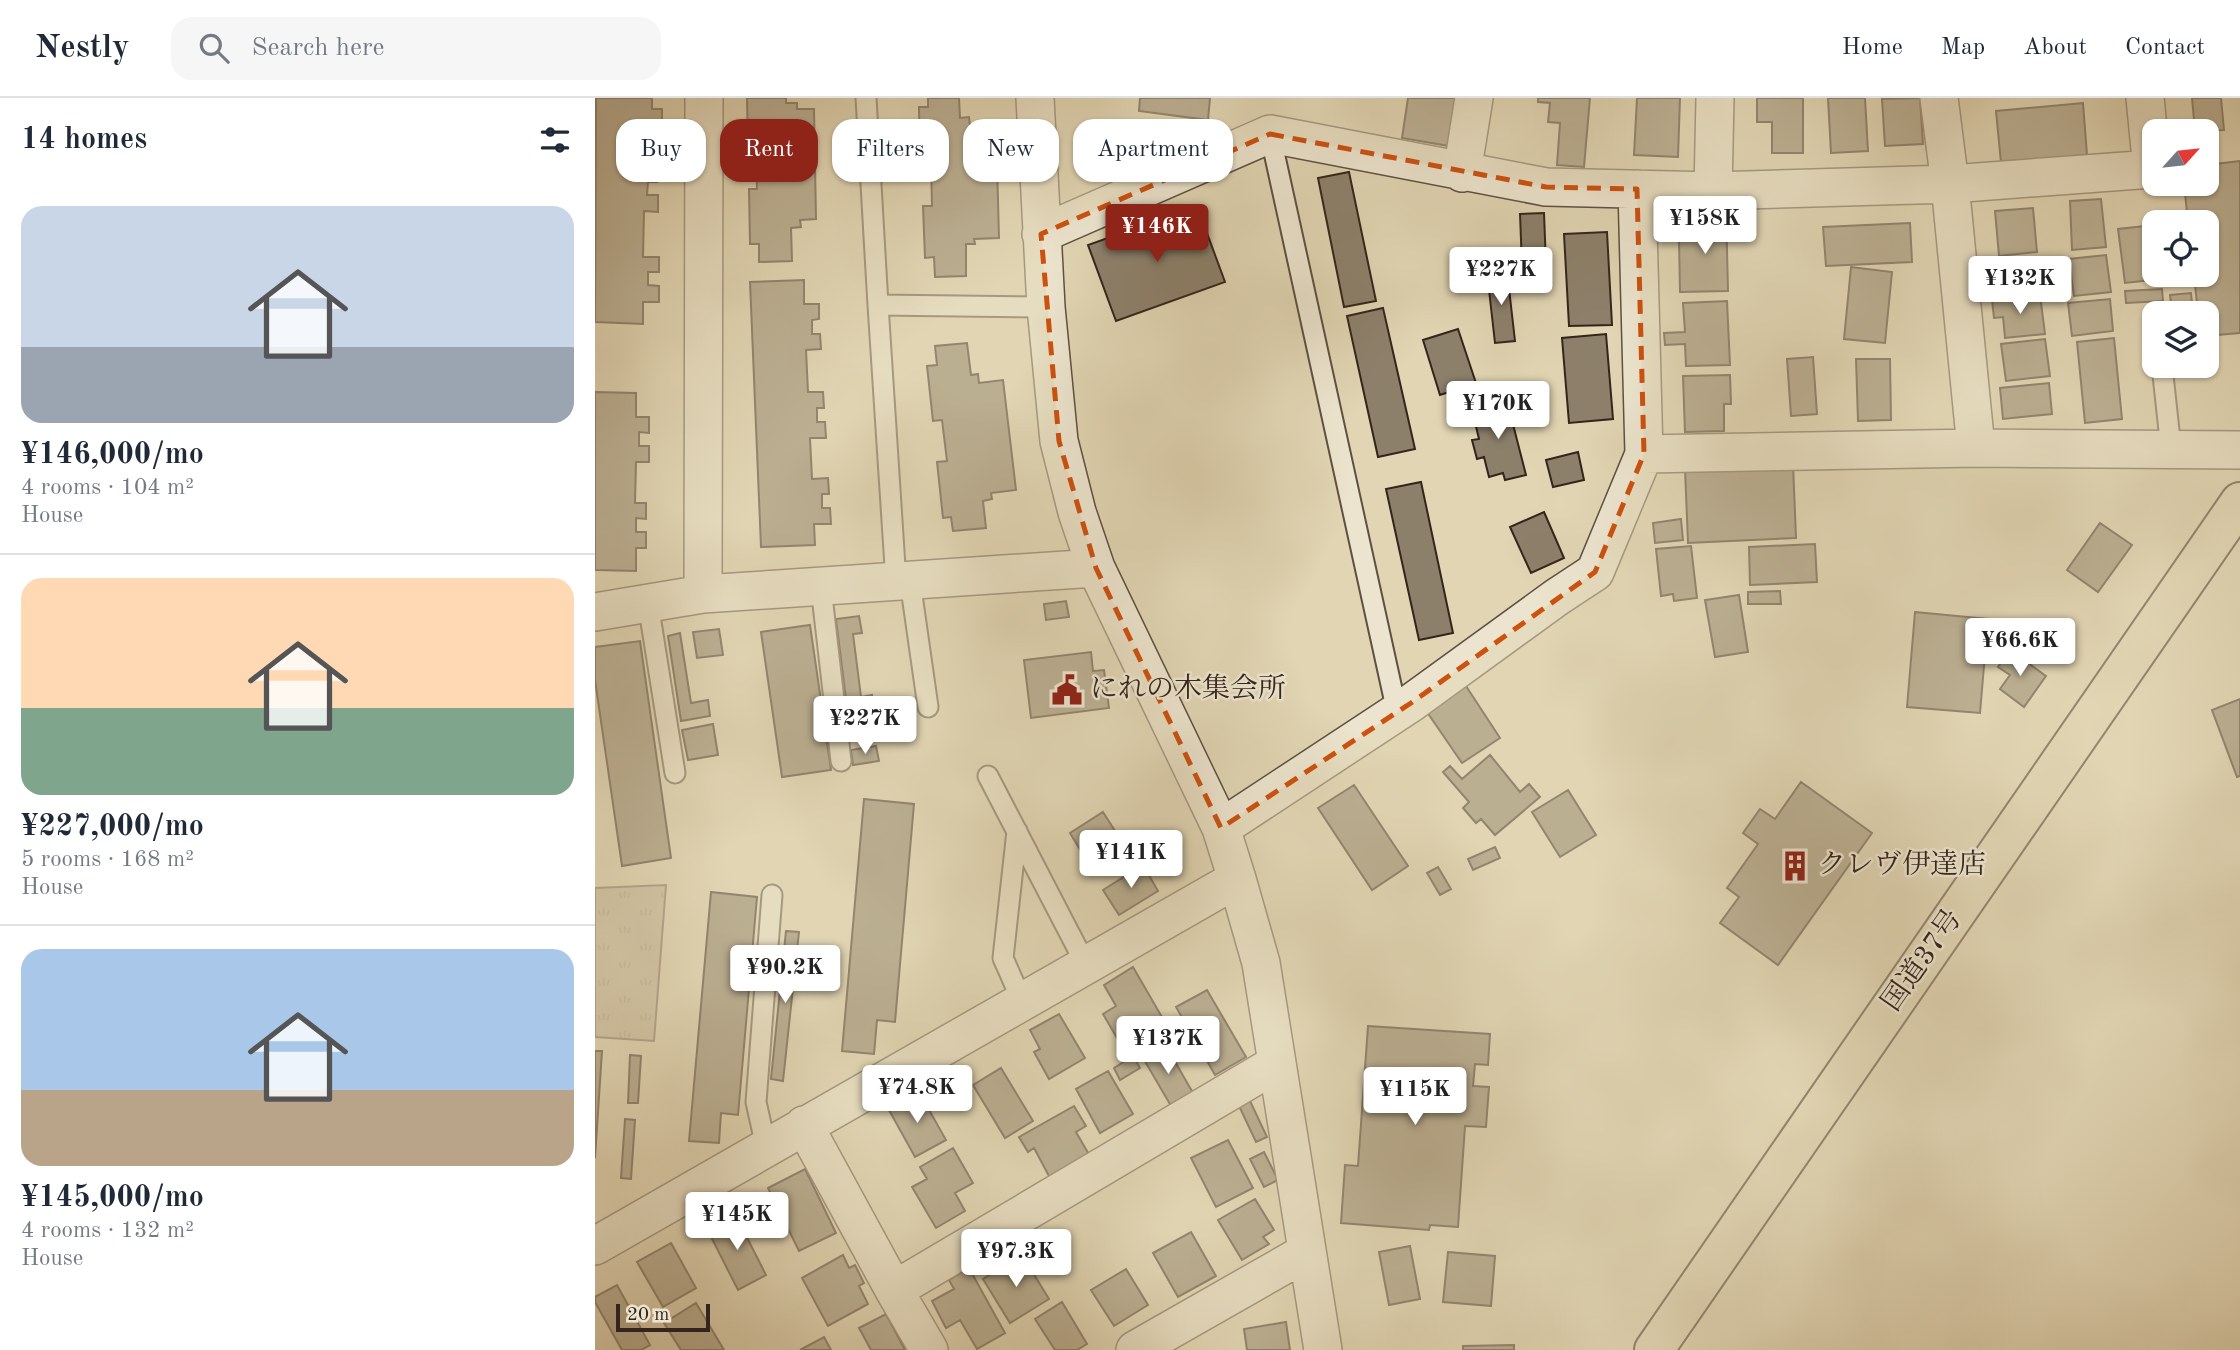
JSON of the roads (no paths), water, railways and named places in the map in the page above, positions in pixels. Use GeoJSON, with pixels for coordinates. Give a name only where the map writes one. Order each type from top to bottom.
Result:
{"type":"FeatureCollection","features":[{"type":"Feature","properties":{"kind":"highway","name":"国道37号"},"geometry":{"type":"LineString","coordinates":[[1654,1350],[2240,502]]}},
{"type":"Feature","properties":{"kind":"street"},"geometry":{"type":"LineString","coordinates":[[703,594],[704,98]]}},
{"type":"Feature","properties":{"kind":"street"},"geometry":{"type":"LineString","coordinates":[[1035,98],[1046,307],[1059,441],[1077,512],[1096,568],[1221,828],[1237,879],[1261,963],[1323,1350]]}},
{"type":"Feature","properties":{"kind":"street"},"geometry":{"type":"LineString","coordinates":[[1462,173],[1474,98]]}},
{"type":"Feature","properties":{"kind":"street"},"geometry":{"type":"LineString","coordinates":[[1713,191],[1715,98]]}},
{"type":"Feature","properties":{"kind":"street"},"geometry":{"type":"LineString","coordinates":[[1939,98],[1976,448]]}},
{"type":"Feature","properties":{"kind":"street"},"geometry":{"type":"LineString","coordinates":[[1041,234],[1270,134],[1546,187],[1713,191],[1950,184],[2152,169],[2145,98]]}},
{"type":"Feature","properties":{"kind":"street"},"geometry":{"type":"LineString","coordinates":[[1221,828],[1397,712],[1595,572],[1644,454],[1637,189]]}},
{"type":"Feature","properties":{"kind":"street"},"geometry":{"type":"LineString","coordinates":[[1644,454],[1976,448],[2240,450]]}},
{"type":"Feature","properties":{"kind":"street"},"geometry":{"type":"LineString","coordinates":[[595,612],[703,594],[1096,568]]}},
{"type":"Feature","properties":{"kind":"street"},"geometry":{"type":"LineString","coordinates":[[595,1246],[1237,879]]}},
{"type":"Feature","properties":{"kind":"street"},"geometry":{"type":"LineString","coordinates":[[894,1290],[1276,1064]]}},
{"type":"Feature","properties":{"kind":"street"},"geometry":{"type":"LineString","coordinates":[[804,1125],[929,1350]]}},
{"type":"Feature","properties":{"kind":"street"},"geometry":{"type":"LineString","coordinates":[[1135,1350],[1307,1252]]}},
{"type":"Feature","properties":{"kind":"lane"},"geometry":{"type":"LineString","coordinates":[[866,98],[878,305],[903,581],[928,707]]}},
{"type":"Feature","properties":{"kind":"lane"},"geometry":{"type":"LineString","coordinates":[[1270,134],[1397,712]]}},
{"type":"Feature","properties":{"kind":"lane"},"geometry":{"type":"LineString","coordinates":[[878,305],[1046,307]]}},
{"type":"Feature","properties":{"kind":"lane"},"geometry":{"type":"LineString","coordinates":[[2163,378],[2171,449]]}},
{"type":"Feature","properties":{"kind":"lane"},"geometry":{"type":"LineString","coordinates":[[821,587],[841,761]]}},
{"type":"Feature","properties":{"kind":"lane"},"geometry":{"type":"LineString","coordinates":[[648,603],[675,773]]}},
{"type":"Feature","properties":{"kind":"lane"},"geometry":{"type":"LineString","coordinates":[[988,776],[1086,965]]}},
{"type":"Feature","properties":{"kind":"lane"},"geometry":{"type":"LineString","coordinates":[[1017,831],[1003,958],[1022,1001]]}},
{"type":"Feature","properties":{"kind":"lane"},"geometry":{"type":"LineString","coordinates":[[766,1147],[756,1102],[772,895]]}},
{"type":"Feature","properties":{"kind":"place","name":"にれの木集会所"},"geometry":{"type":"Point","coordinates":[1067,690]}},
{"type":"Feature","properties":{"kind":"place","name":"クレヴ伊達店"},"geometry":{"type":"Point","coordinates":[1795,866]}}]}
